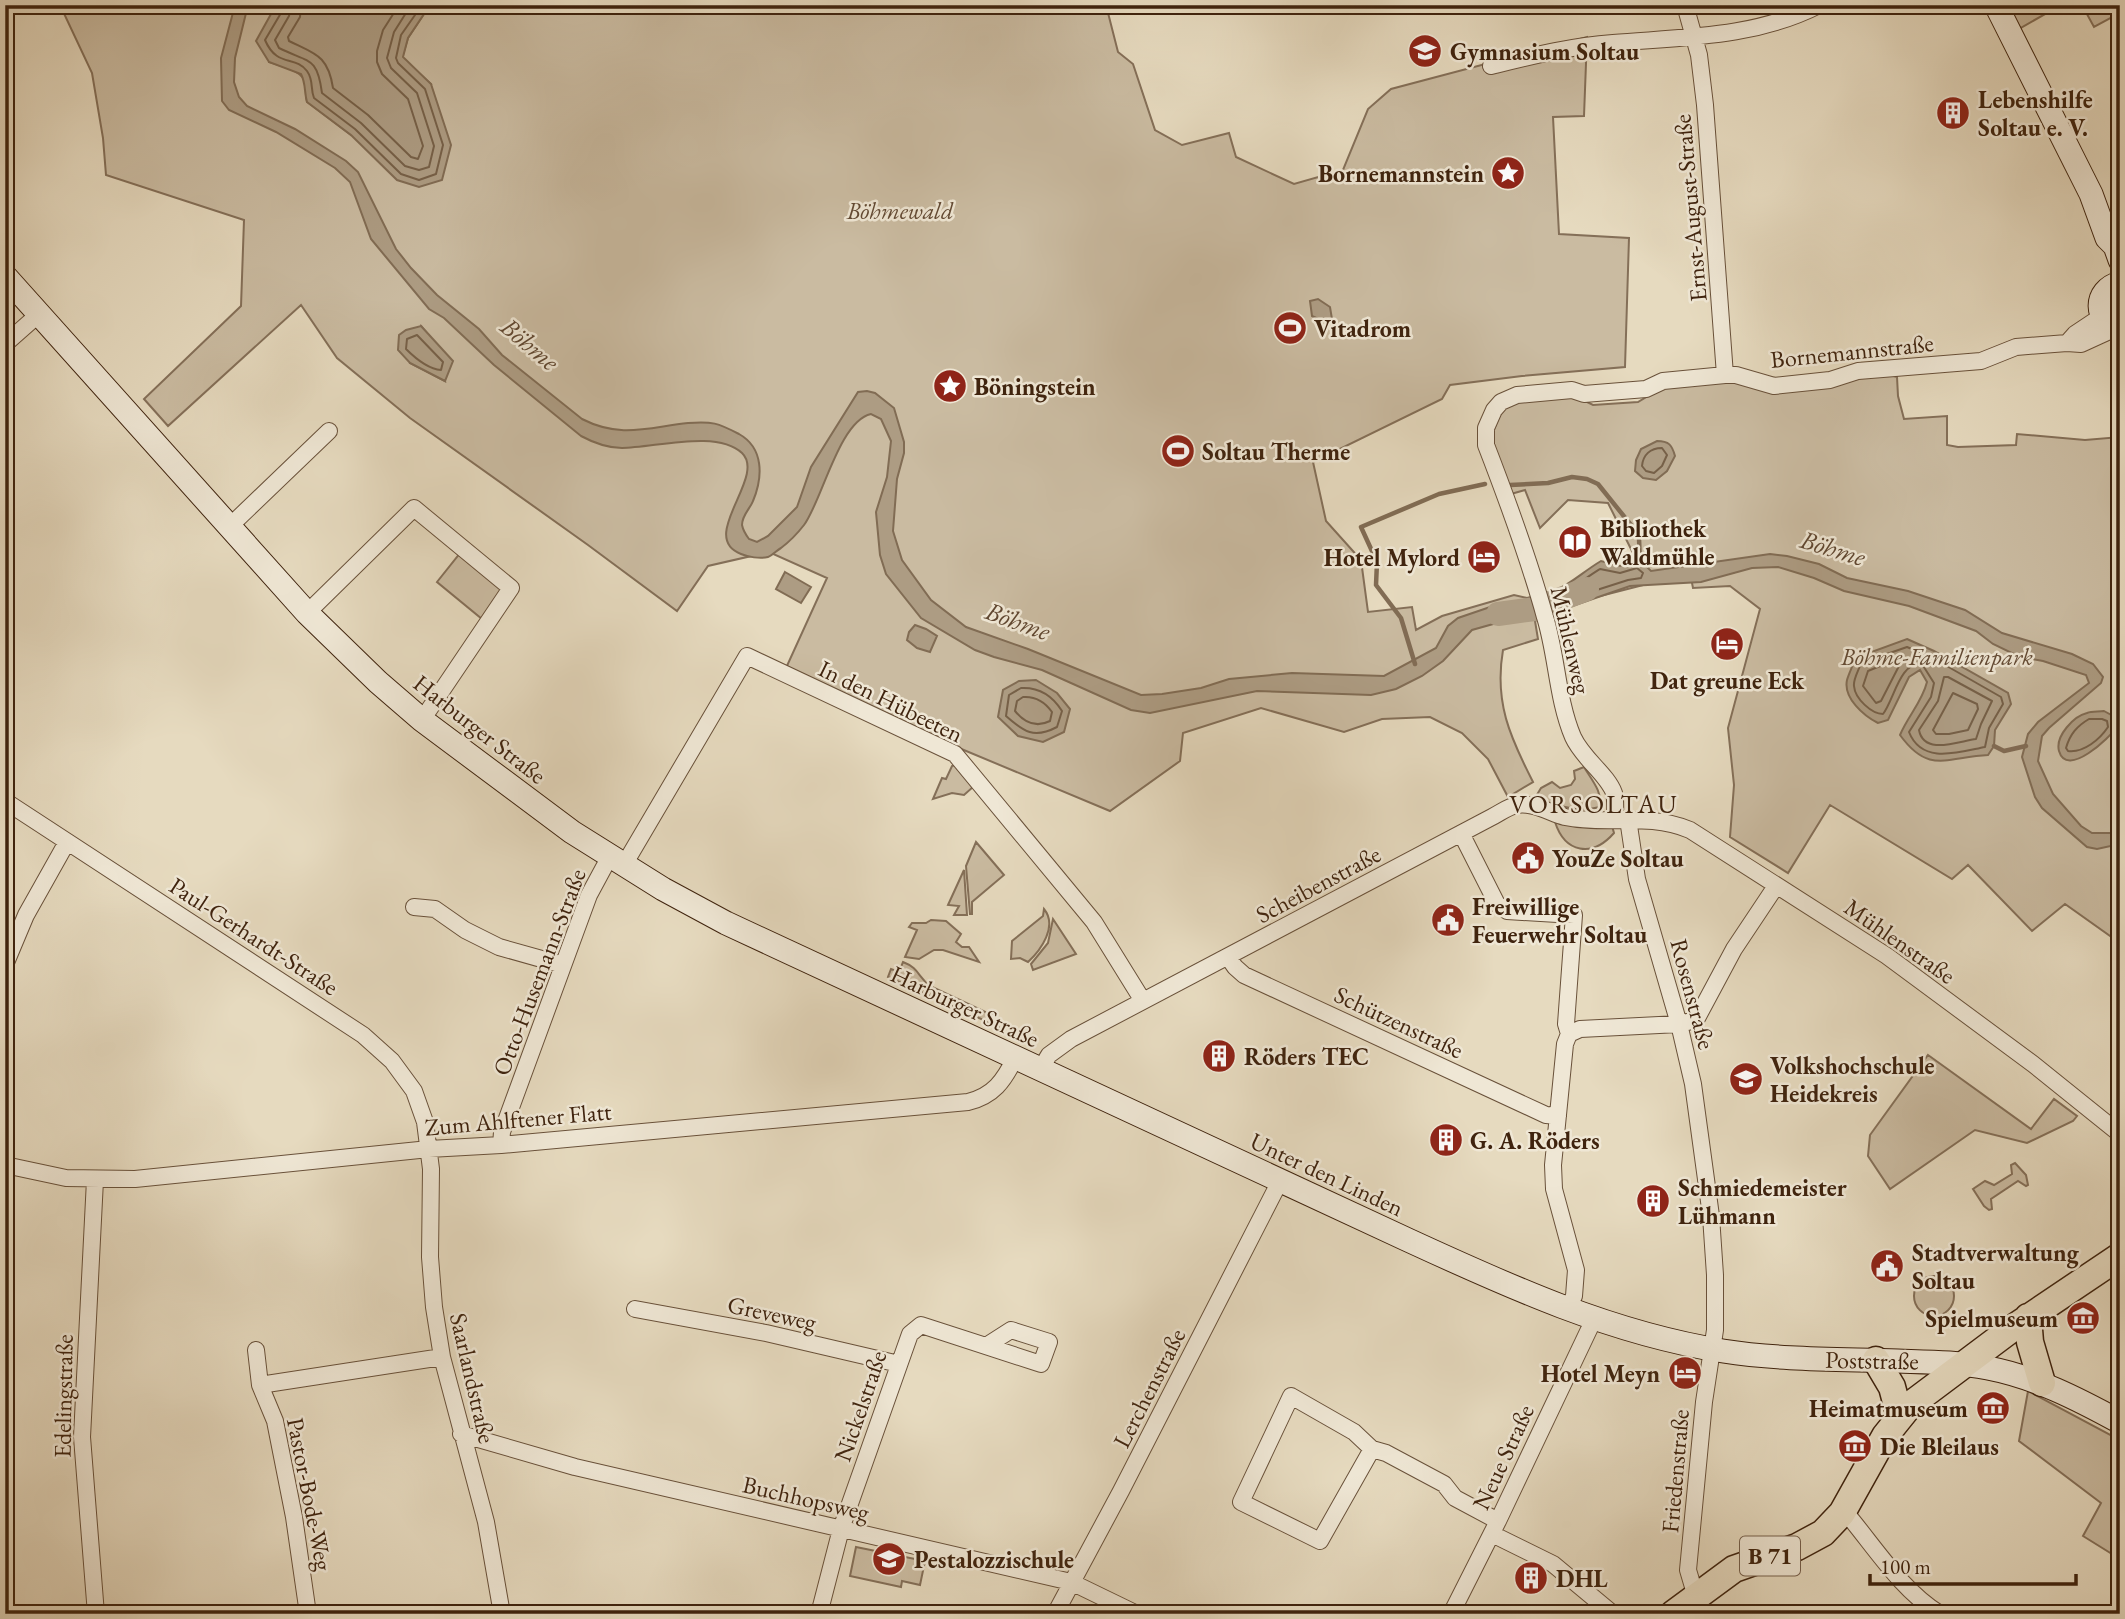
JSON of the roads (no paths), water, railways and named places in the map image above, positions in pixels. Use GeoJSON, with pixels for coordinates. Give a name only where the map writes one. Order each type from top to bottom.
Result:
{"type":"FeatureCollection","features":[{"type":"Feature","properties":{"kind":"main road"},"geometry":{"type":"LineString","coordinates":[[1996,5],[2091,194],[2107,239],[2115,246],[2120,260]]}},
{"type":"Feature","properties":{"kind":"main road"},"geometry":{"type":"LineString","coordinates":[[2107,239],[2105,250],[2115,285],[2101,298],[2100,310],[2112,325]]}},
{"type":"Feature","properties":{"kind":"main road","name":"Harburger Straße"},"geometry":{"type":"LineString","coordinates":[[5,276],[307,613],[378,682],[422,720],[523,797],[617,861],[726,923],[1040,1070]]}},
{"type":"Feature","properties":{"kind":"main road","name":"Unter den Linden"},"geometry":{"type":"LineString","coordinates":[[1040,1070],[1505,1285],[1594,1319]]}},
{"type":"Feature","properties":{"kind":"main road","name":"B 71"},"geometry":{"type":"LineString","coordinates":[[1673,1614],[1698,1605],[1734,1569],[1812,1541],[1833,1525],[1885,1436],[1900,1416],[1924,1393],[2028,1317],[2120,1256]]}},
{"type":"Feature","properties":{"kind":"main road"},"geometry":{"type":"LineString","coordinates":[[2028,1317],[2030,1342],[2042,1383]]}},
{"type":"Feature","properties":{"kind":"main road","name":"Poststraße"},"geometry":{"type":"LineString","coordinates":[[1594,1319],[1663,1339],[1752,1355],[1962,1364],[2010,1373],[2042,1383],[2120,1422]]}},
{"type":"Feature","properties":{"kind":"main road"},"geometry":{"type":"LineString","coordinates":[[1876,1360],[1892,1387],[1900,1416]]}},
{"type":"Feature","properties":{"kind":"street","name":"Ernst-August-Straße"},"geometry":{"type":"LineString","coordinates":[[1685,5],[1695,38],[1705,105],[1725,375]]}},
{"type":"Feature","properties":{"kind":"street"},"geometry":{"type":"LineString","coordinates":[[1491,66],[1584,46],[1714,36],[1778,23],[1819,5]]}},
{"type":"Feature","properties":{"kind":"street"},"geometry":{"type":"LineString","coordinates":[[5,344],[39,314]]}},
{"type":"Feature","properties":{"kind":"street","name":"Bornemannstraße"},"geometry":{"type":"LineString","coordinates":[[1517,395],[1572,390],[1584,394],[1646,389],[1662,381],[1725,375],[1774,386],[1830,380],[1858,371],[1981,361],[2017,347],[2067,343],[2112,325]]}},
{"type":"Feature","properties":{"kind":"street","name":"Mühlenweg"},"geometry":{"type":"LineString","coordinates":[[1517,395],[1501,402],[1494,410],[1486,428],[1486,445],[1517,526],[1545,617],[1560,691],[1572,733],[1587,760],[1610,786],[1627,819]]}},
{"type":"Feature","properties":{"kind":"street"},"geometry":{"type":"LineString","coordinates":[[229,527],[329,432]]}},
{"type":"Feature","properties":{"kind":"street"},"geometry":{"type":"LineString","coordinates":[[307,613],[414,508],[511,588],[422,720]]}},
{"type":"Feature","properties":{"kind":"street","name":"In den Hübeeten"},"geometry":{"type":"LineString","coordinates":[[617,861],[747,656],[955,754],[1094,922],[1143,1001]]}},
{"type":"Feature","properties":{"kind":"street","name":"Paul-Gerhardt-Straße"},"geometry":{"type":"LineString","coordinates":[[5,801],[363,1035],[392,1061],[414,1091],[425,1122],[429,1149]]}},
{"type":"Feature","properties":{"kind":"street","name":"Scheibenstraße"},"geometry":{"type":"LineString","coordinates":[[1040,1070],[1049,1055],[1059,1046],[1516,805],[1538,808],[1565,817],[1627,819]]}},
{"type":"Feature","properties":{"kind":"street","name":"Mühlenstraße"},"geometry":{"type":"LineString","coordinates":[[1627,819],[1667,822],[1690,830],[1887,956],[2034,1065],[2120,1134]]}},
{"type":"Feature","properties":{"kind":"street","name":"Rosenstraße"},"geometry":{"type":"LineString","coordinates":[[1627,819],[1636,879],[1679,1024],[1693,1084],[1712,1216],[1715,1275],[1715,1330],[1712,1349]]}},
{"type":"Feature","properties":{"kind":"street"},"geometry":{"type":"LineString","coordinates":[[1462,835],[1497,904],[1507,911],[1574,915],[1566,1024],[1569,1034]]}},
{"type":"Feature","properties":{"kind":"street"},"geometry":{"type":"LineString","coordinates":[[5,965],[26,915],[67,842]]}},
{"type":"Feature","properties":{"kind":"street","name":"Otto-Husemann-Straße"},"geometry":{"type":"LineString","coordinates":[[501,1145],[502,1132],[589,895],[617,861]]}},
{"type":"Feature","properties":{"kind":"street"},"geometry":{"type":"LineString","coordinates":[[1567,1310],[1574,1296],[1576,1270],[1554,1189],[1553,1165],[1564,1044],[1569,1034],[1580,1029],[1679,1024],[1696,1020],[1734,949],[1776,886]]}},
{"type":"Feature","properties":{"kind":"street"},"geometry":{"type":"LineString","coordinates":[[414,907],[435,909],[466,930],[499,947],[563,965]]}},
{"type":"Feature","properties":{"kind":"street","name":"Schützenstraße"},"geometry":{"type":"LineString","coordinates":[[1228,957],[1244,975],[1546,1115],[1558,1116]]}},
{"type":"Feature","properties":{"kind":"street","name":"Zum Ahlftener Flatt"},"geometry":{"type":"LineString","coordinates":[[5,1165],[66,1178],[135,1179],[429,1149],[501,1145],[968,1102],[990,1094],[1001,1084],[1015,1058]]}},
{"type":"Feature","properties":{"kind":"street","name":"Saarlandstraße"},"geometry":{"type":"LineString","coordinates":[[429,1149],[430,1258],[434,1307],[442,1357],[486,1522],[496,1612]]}},
{"type":"Feature","properties":{"kind":"street","name":"Edelingstraße"},"geometry":{"type":"LineString","coordinates":[[95,1180],[82,1437],[96,1614]]}},
{"type":"Feature","properties":{"kind":"street","name":"Lerchenstraße"},"geometry":{"type":"LineString","coordinates":[[1055,1614],[1280,1181]]}},
{"type":"Feature","properties":{"kind":"street","name":"Greveweg"},"geometry":{"type":"LineString","coordinates":[[635,1309],[766,1333],[899,1364]]}},
{"type":"Feature","properties":{"kind":"street","name":"Neue Straße"},"geometry":{"type":"LineString","coordinates":[[1451,1614],[1594,1319]]}},
{"type":"Feature","properties":{"kind":"street","name":"Nickelstraße"},"geometry":{"type":"LineString","coordinates":[[819,1614],[841,1529],[910,1334],[921,1325],[986,1346]]}},
{"type":"Feature","properties":{"kind":"street","name":"Friedenstraße"},"geometry":{"type":"LineString","coordinates":[[1698,1605],[1688,1570],[1704,1402],[1712,1349]]}},
{"type":"Feature","properties":{"kind":"street","name":"Pastor-Bode-Weg"},"geometry":{"type":"LineString","coordinates":[[256,1350],[260,1385],[275,1421],[294,1517],[308,1614]]}},
{"type":"Feature","properties":{"kind":"street"},"geometry":{"type":"LineString","coordinates":[[260,1385],[442,1357]]}},
{"type":"Feature","properties":{"kind":"street"},"geometry":{"type":"LineString","coordinates":[[1372,1449],[1320,1541],[1241,1502],[1291,1396],[1354,1432],[1372,1449],[1386,1452],[1444,1484],[1455,1497],[1495,1527],[1553,1564],[1612,1614]]}},
{"type":"Feature","properties":{"kind":"street","name":"Buchhopsweg"},"geometry":{"type":"LineString","coordinates":[[461,1434],[575,1467],[1071,1582],[1137,1614]]}},
{"type":"Feature","properties":{"kind":"street"},"geometry":{"type":"LineString","coordinates":[[1842,1513],[1851,1519],[1902,1582],[1922,1602],[1940,1614]]}},
{"type":"Feature","properties":{"kind":"water"},"geometry":{"type":"Polygon","coordinates":[[[235,5],[248,5],[235,58],[234,82],[239,97],[247,106],[295,129],[346,161],[358,172],[396,249],[437,295],[479,329],[502,355],[582,419],[596,425],[610,429],[635,430],[709,423],[726,427],[747,440],[757,455],[760,473],[752,504],[742,521],[749,539],[757,542],[768,536],[797,507],[811,467],[858,392],[867,391],[875,393],[894,408],[904,442],[904,453],[897,479],[893,531],[902,560],[931,600],[966,627],[1141,695],[1201,688],[1229,679],[1292,673],[1384,676],[1436,648],[1448,626],[1458,618],[1493,606],[1528,601],[1533,616],[1472,630],[1443,661],[1422,676],[1396,689],[1371,695],[1257,691],[1150,713],[1131,710],[1042,670],[975,650],[921,618],[886,574],[880,555],[876,512],[887,477],[891,441],[881,419],[871,414],[860,420],[840,446],[811,514],[796,535],[768,557],[741,554],[729,546],[726,534],[746,477],[747,464],[742,453],[717,442],[616,448],[581,436],[494,365],[444,318],[429,309],[371,239],[350,182],[335,168],[276,132],[229,110],[222,101],[221,58],[235,5]]]}},
{"type":"Feature","properties":{"kind":"water"},"geometry":{"type":"Polygon","coordinates":[[[276,5],[430,5],[408,38],[403,57],[431,84],[451,145],[442,180],[419,187],[397,180],[351,135],[307,102],[301,74],[269,62],[256,41],[276,5]]]}},
{"type":"Feature","properties":{"kind":"water"},"geometry":{"type":"Polygon","coordinates":[[[1318,299],[1330,307],[1332,319],[1327,323],[1312,316],[1310,301],[1318,299]]]}},
{"type":"Feature","properties":{"kind":"water"},"geometry":{"type":"Polygon","coordinates":[[[421,326],[453,361],[445,381],[410,363],[398,350],[399,335],[421,326]]]}},
{"type":"Feature","properties":{"kind":"water"},"geometry":{"type":"Polygon","coordinates":[[[1657,441],[1669,444],[1675,456],[1667,471],[1656,480],[1643,478],[1635,471],[1636,460],[1641,449],[1657,441]]]}},
{"type":"Feature","properties":{"kind":"water"},"geometry":{"type":"Polygon","coordinates":[[[1770,554],[1819,564],[1847,578],[1908,591],[1965,610],[2002,633],[2072,654],[2093,664],[2103,677],[2101,683],[2042,736],[2038,761],[2053,794],[2081,826],[2092,833],[2120,833],[2120,844],[2097,849],[2087,847],[2042,808],[2035,797],[2022,757],[2028,734],[2038,722],[2089,683],[2086,675],[2043,661],[2020,657],[1993,644],[1976,631],[1909,606],[1844,591],[1778,567],[1752,568],[1701,582],[1630,586],[1561,610],[1553,592],[1601,561],[1620,566],[1640,560],[1651,571],[1770,554]]]}},
{"type":"Feature","properties":{"kind":"water"},"geometry":{"type":"Polygon","coordinates":[[[785,572],[811,587],[801,603],[776,589],[785,572]]]}},
{"type":"Feature","properties":{"kind":"water"},"geometry":{"type":"Polygon","coordinates":[[[915,625],[937,636],[930,652],[917,648],[907,640],[915,625]]]}},
{"type":"Feature","properties":{"kind":"water"},"geometry":{"type":"Polygon","coordinates":[[[1907,639],[1934,651],[2008,693],[2011,704],[1995,730],[1994,746],[1988,755],[1940,761],[1930,759],[1910,747],[1900,735],[1927,682],[1920,670],[1909,677],[1888,720],[1878,723],[1851,700],[1847,680],[1855,658],[1907,639]]]}},
{"type":"Feature","properties":{"kind":"water"},"geometry":{"type":"Polygon","coordinates":[[[1036,680],[1057,693],[1070,709],[1064,732],[1043,742],[1018,736],[998,717],[1003,690],[1019,681],[1036,680]]]}},
{"type":"Feature","properties":{"kind":"water"},"geometry":{"type":"Polygon","coordinates":[[[2104,711],[2113,716],[2117,727],[2113,732],[2079,758],[2064,758],[2059,751],[2060,739],[2071,722],[2091,712],[2104,711]]]}},
{"type":"Feature","properties":{"kind":"waterway"},"geometry":{"type":"LineString","coordinates":[[1510,485],[1548,483],[1572,477],[1598,484],[1639,538],[1640,564]]}},
{"type":"Feature","properties":{"kind":"waterway"},"geometry":{"type":"LineString","coordinates":[[1415,664],[1401,618],[1376,585],[1377,562],[1361,527],[1439,494],[1485,484]]}},
{"type":"Feature","properties":{"kind":"waterway","name":"Böhme"},"geometry":{"type":"LineString","coordinates":[[1498,614],[1535,609],[1587,589]]}},
{"type":"Feature","properties":{"kind":"waterway"},"geometry":{"type":"LineString","coordinates":[[1994,746],[2004,751],[2026,746]]}},
{"type":"Feature","properties":{"kind":"place","name":"Gymnasium Soltau"},"geometry":{"type":"Point","coordinates":[1425,51]}},
{"type":"Feature","properties":{"kind":"place","name":"Lebenshilfe Soltau e. V."},"geometry":{"type":"Point","coordinates":[1953,113]}},
{"type":"Feature","properties":{"kind":"place","name":"Bornemannstein"},"geometry":{"type":"Point","coordinates":[1508,173]}},
{"type":"Feature","properties":{"kind":"place","name":"Vitadrom"},"geometry":{"type":"Point","coordinates":[1290,328]}},
{"type":"Feature","properties":{"kind":"place","name":"Böningstein"},"geometry":{"type":"Point","coordinates":[950,386]}},
{"type":"Feature","properties":{"kind":"place","name":"Soltau Therme"},"geometry":{"type":"Point","coordinates":[1178,451]}},
{"type":"Feature","properties":{"kind":"place","name":"Bibliothek Waldmühle"},"geometry":{"type":"Point","coordinates":[1575,542]}},
{"type":"Feature","properties":{"kind":"place","name":"Hotel Mylord"},"geometry":{"type":"Point","coordinates":[1484,557]}},
{"type":"Feature","properties":{"kind":"place","name":"Dat greune Eck"},"geometry":{"type":"Point","coordinates":[1727,644]}},
{"type":"Feature","properties":{"kind":"place","name":"YouZe Soltau"},"geometry":{"type":"Point","coordinates":[1528,858]}},
{"type":"Feature","properties":{"kind":"place","name":"Freiwillige Feuerwehr Soltau"},"geometry":{"type":"Point","coordinates":[1448,920]}},
{"type":"Feature","properties":{"kind":"place","name":"Röders TEC"},"geometry":{"type":"Point","coordinates":[1219,1056]}},
{"type":"Feature","properties":{"kind":"place","name":"Volkshochschule Heidekreis"},"geometry":{"type":"Point","coordinates":[1746,1079]}},
{"type":"Feature","properties":{"kind":"place","name":"G. A. Röders"},"geometry":{"type":"Point","coordinates":[1446,1140]}},
{"type":"Feature","properties":{"kind":"place","name":"Schmiedemeister Lühmann"},"geometry":{"type":"Point","coordinates":[1653,1201]}},
{"type":"Feature","properties":{"kind":"place","name":"Stadtverwaltung Soltau"},"geometry":{"type":"Point","coordinates":[1887,1266]}},
{"type":"Feature","properties":{"kind":"place","name":"Spielmuseum"},"geometry":{"type":"Point","coordinates":[2083,1318]}},
{"type":"Feature","properties":{"kind":"place","name":"Hotel Meyn"},"geometry":{"type":"Point","coordinates":[1685,1373]}},
{"type":"Feature","properties":{"kind":"place","name":"Heimatmuseum"},"geometry":{"type":"Point","coordinates":[1993,1408]}},
{"type":"Feature","properties":{"kind":"place","name":"Die Bleilaus"},"geometry":{"type":"Point","coordinates":[1855,1446]}},
{"type":"Feature","properties":{"kind":"place","name":"Pestalozzischule"},"geometry":{"type":"Point","coordinates":[889,1559]}},
{"type":"Feature","properties":{"kind":"place","name":"DHL"},"geometry":{"type":"Point","coordinates":[1531,1578]}},
{"type":"Feature","properties":{"kind":"district","name":"VORSOLTAU"},"geometry":{"type":"Point","coordinates":[1594,804]}},
{"type":"Feature","properties":{"kind":"park label","name":"Böhmewald"},"geometry":{"type":"Point","coordinates":[900,210]}},
{"type":"Feature","properties":{"kind":"park label","name":"Böhme-Familienpark"},"geometry":{"type":"Point","coordinates":[1937,656]}}]}
